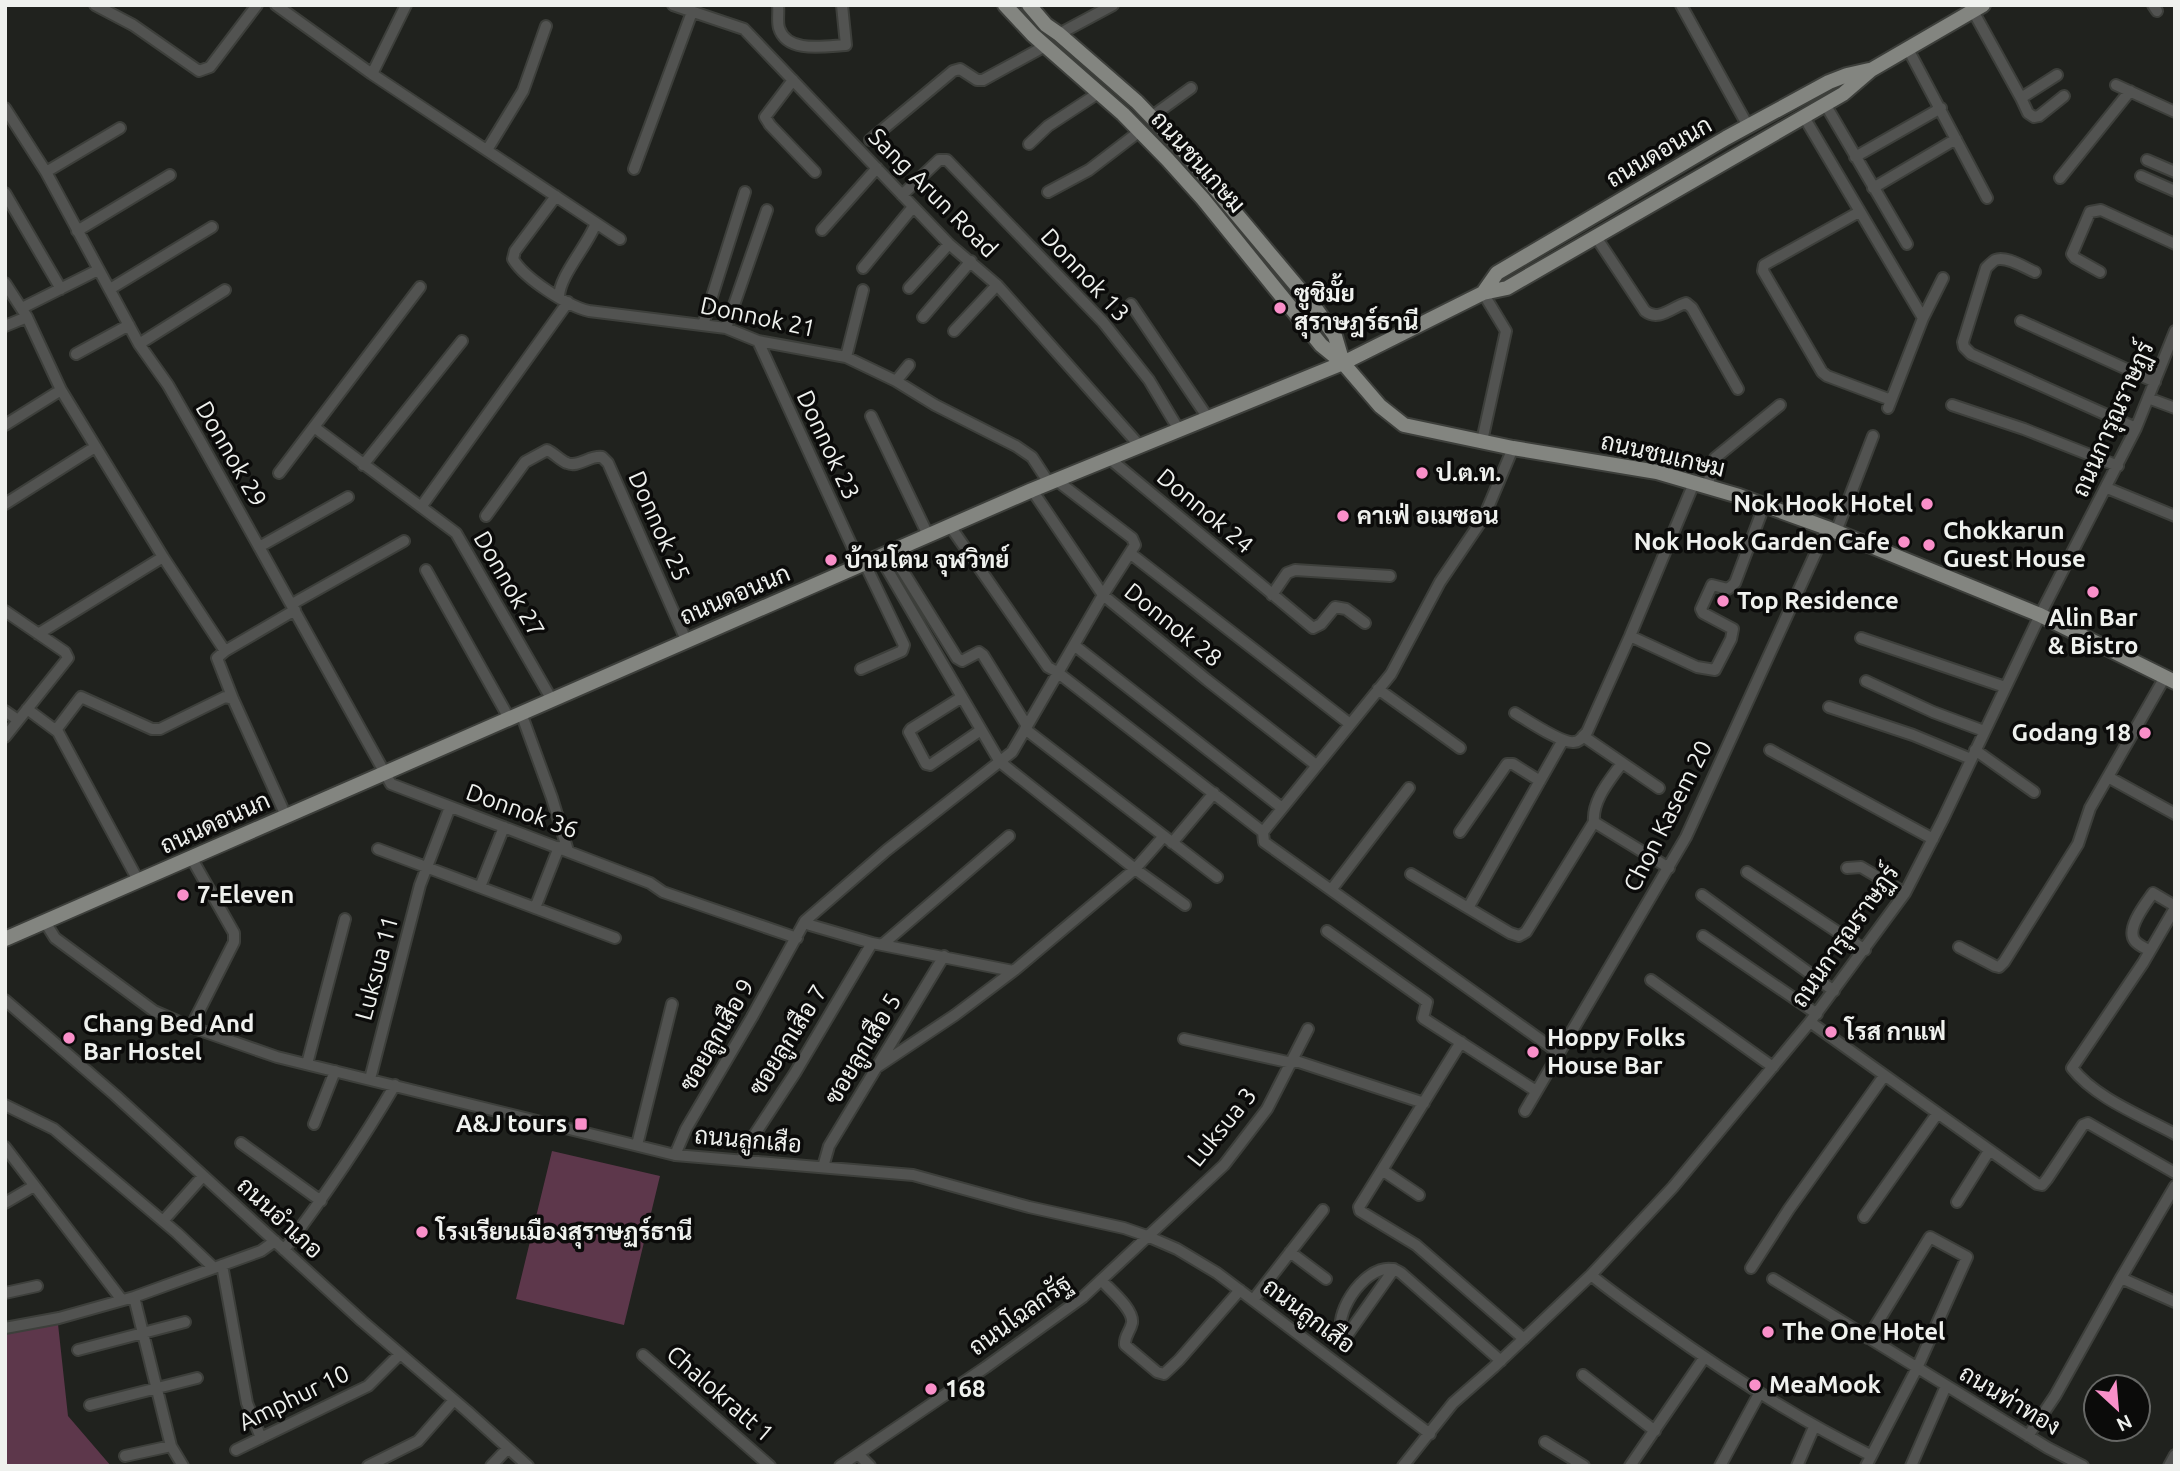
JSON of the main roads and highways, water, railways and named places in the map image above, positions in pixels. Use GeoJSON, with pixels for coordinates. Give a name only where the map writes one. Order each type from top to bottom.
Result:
{"type":"FeatureCollection","features":[{"type":"Feature","properties":{"kind":"main road","name":"ถนนชนเกษม"},"geometry":{"type":"LineString","coordinates":[[1005,5],[1033,35],[1100,92],[1140,131],[1203,199],[1321,345],[1343,363],[1380,406],[1404,425],[1513,449],[1657,472],[1701,485],[1832,530],[2040,615],[2170,680]]}},
{"type":"Feature","properties":{"kind":"main road","name":"ถนนชนเกษม"},"geometry":{"type":"LineString","coordinates":[[1029,5],[1046,25],[1151,117],[1182,149],[1316,309],[1335,336],[1343,363]]}},
{"type":"Feature","properties":{"kind":"main road","name":"ถนนดอนนก"},"geometry":{"type":"LineString","coordinates":[[5,940],[1032,490],[1343,363],[1483,293],[1507,288],[1843,94],[1871,70],[1978,8]]}},
{"type":"Feature","properties":{"kind":"main road","name":"ถนนดอนนก"},"geometry":{"type":"LineString","coordinates":[[1483,293],[1497,272],[1748,126],[1829,82],[1871,70]]}},
{"type":"Feature","properties":{"kind":"place","name":"ซูชิมั้ย สุราษฎร์ธานี"},"geometry":{"type":"Point","coordinates":[1280,308]}},
{"type":"Feature","properties":{"kind":"place","name":"ป.ต.ท."},"geometry":{"type":"Point","coordinates":[1422,473]}},
{"type":"Feature","properties":{"kind":"place","name":"Nok Hook Hotel"},"geometry":{"type":"Point","coordinates":[1927,504]}},
{"type":"Feature","properties":{"kind":"place","name":"คาเฟ่ อเมซอน"},"geometry":{"type":"Point","coordinates":[1343,516]}},
{"type":"Feature","properties":{"kind":"place","name":"Nok Hook Garden Cafe"},"geometry":{"type":"Point","coordinates":[1904,542]}},
{"type":"Feature","properties":{"kind":"place","name":"Chokkarun Guest House"},"geometry":{"type":"Point","coordinates":[1929,545]}},
{"type":"Feature","properties":{"kind":"place","name":"บ้านโตน จุฬวิทย์"},"geometry":{"type":"Point","coordinates":[831,560]}},
{"type":"Feature","properties":{"kind":"place","name":"Alin Bar & Bistro"},"geometry":{"type":"Point","coordinates":[2093,592]}},
{"type":"Feature","properties":{"kind":"place","name":"Top Residence"},"geometry":{"type":"Point","coordinates":[1723,601]}},
{"type":"Feature","properties":{"kind":"place","name":"Godang 18"},"geometry":{"type":"Point","coordinates":[2145,733]}},
{"type":"Feature","properties":{"kind":"place","name":"7-Eleven"},"geometry":{"type":"Point","coordinates":[183,895]}},
{"type":"Feature","properties":{"kind":"place","name":"โรส กาแฟ"},"geometry":{"type":"Point","coordinates":[1831,1032]}},
{"type":"Feature","properties":{"kind":"place","name":"Chang Bed And Bar Hostel"},"geometry":{"type":"Point","coordinates":[69,1038]}},
{"type":"Feature","properties":{"kind":"place","name":"Hoppy Folks House Bar"},"geometry":{"type":"Point","coordinates":[1533,1052]}},
{"type":"Feature","properties":{"kind":"place","name":"A&J tours"},"geometry":{"type":"Point","coordinates":[581,1124]}},
{"type":"Feature","properties":{"kind":"place","name":"โรงเรียนเมืองสุราษฏร์ธานี"},"geometry":{"type":"Point","coordinates":[422,1232]}},
{"type":"Feature","properties":{"kind":"place","name":"The One Hotel"},"geometry":{"type":"Point","coordinates":[1768,1332]}},
{"type":"Feature","properties":{"kind":"place","name":"MeaMook"},"geometry":{"type":"Point","coordinates":[1755,1385]}},
{"type":"Feature","properties":{"kind":"place","name":"168"},"geometry":{"type":"Point","coordinates":[931,1389]}}]}
